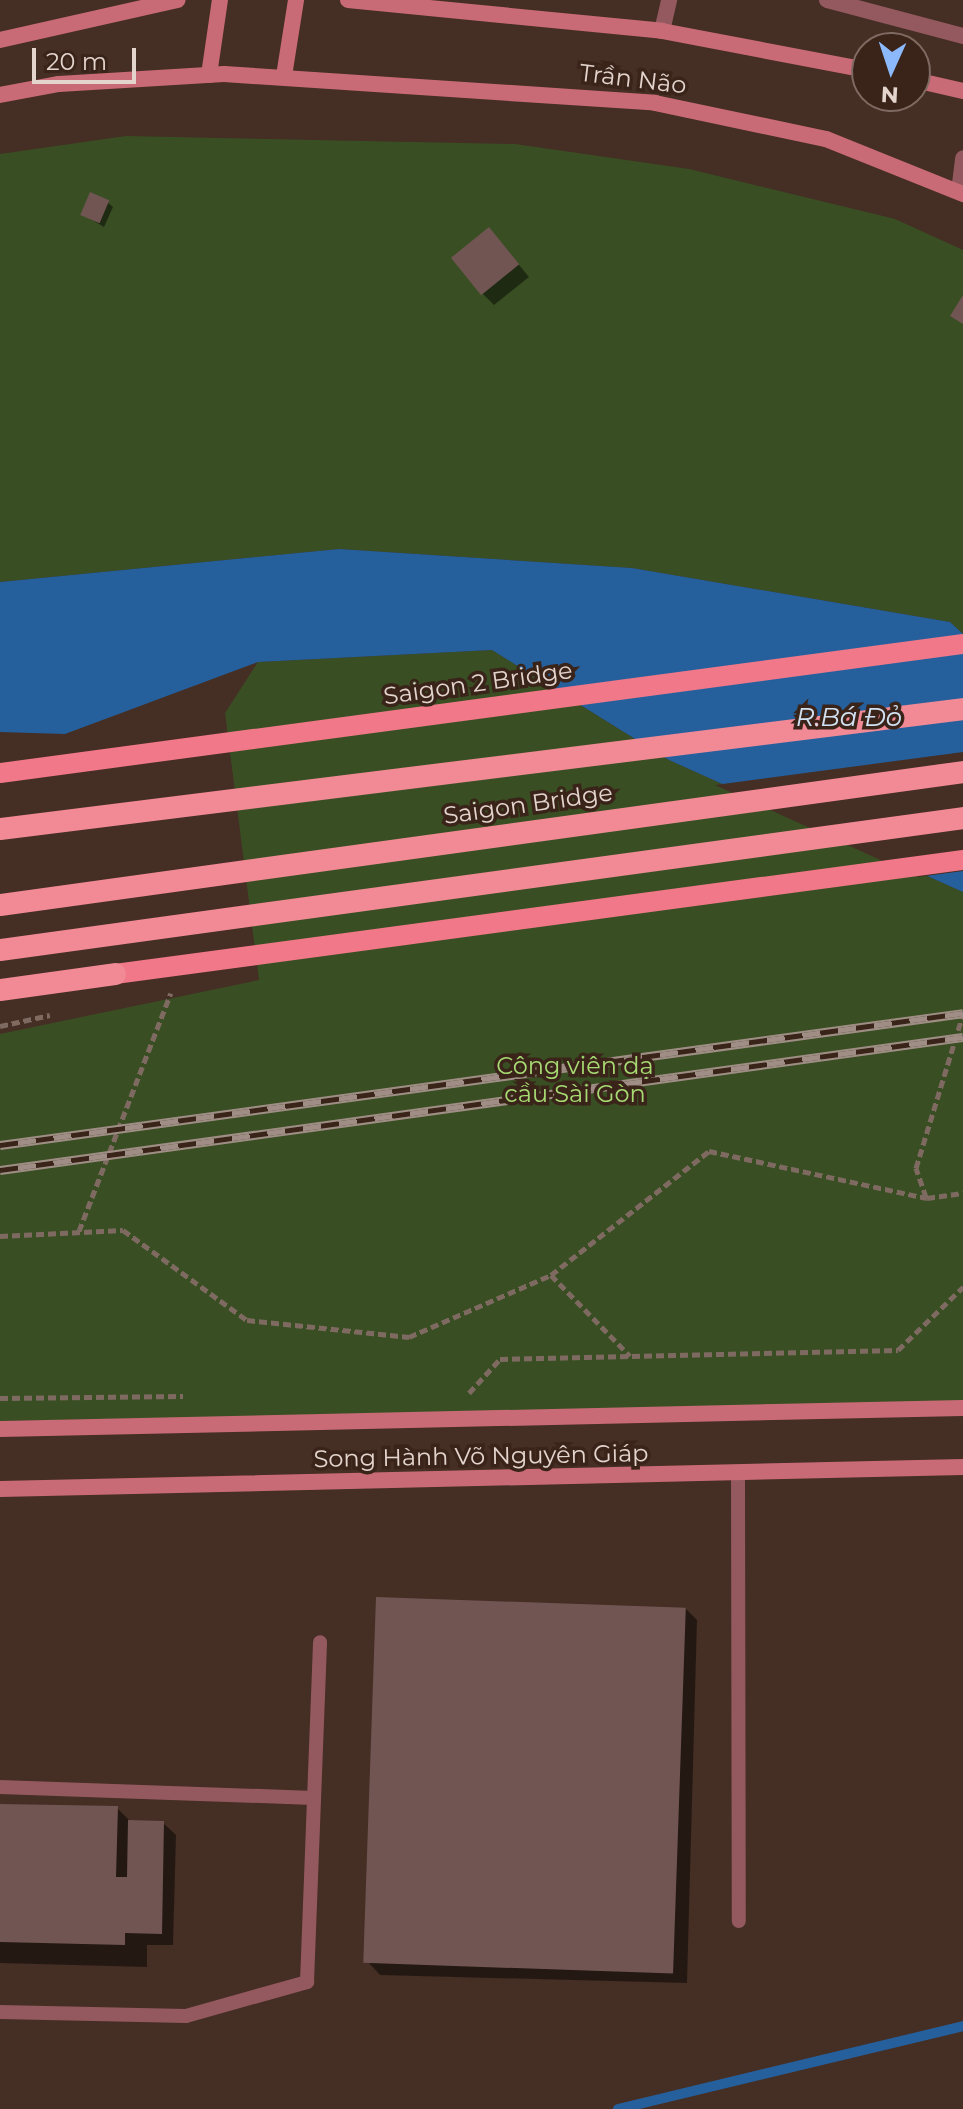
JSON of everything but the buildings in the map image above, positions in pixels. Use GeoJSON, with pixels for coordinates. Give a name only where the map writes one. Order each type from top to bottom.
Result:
{"type":"FeatureCollection","features":[{"type":"Feature","properties":{"kind":"highway"},"geometry":{"type":"LineString","coordinates":[[0,829],[963,709]]}},
{"type":"Feature","properties":{"kind":"highway","name":"Saigon Bridge"},"geometry":{"type":"LineString","coordinates":[[0,905],[101,888],[963,772]]}},
{"type":"Feature","properties":{"kind":"highway"},"geometry":{"type":"LineString","coordinates":[[0,950],[107,932],[963,818]]}},
{"type":"Feature","properties":{"kind":"highway"},"geometry":{"type":"LineString","coordinates":[[0,990],[115,974]]}},
{"type":"Feature","properties":{"kind":"main road"},"geometry":{"type":"LineString","coordinates":[[0,40],[178,0]]}},
{"type":"Feature","properties":{"kind":"main road"},"geometry":{"type":"LineString","coordinates":[[209,75],[220,0]]}},
{"type":"Feature","properties":{"kind":"main road"},"geometry":{"type":"LineString","coordinates":[[284,76],[296,0]]}},
{"type":"Feature","properties":{"kind":"main road","name":"Trần Não"},"geometry":{"type":"LineString","coordinates":[[348,0],[662,31],[851,67]]}},
{"type":"Feature","properties":{"kind":"main road","name":"Trần Não"},"geometry":{"type":"LineString","coordinates":[[0,95],[209,75],[284,76],[655,103],[826,139],[961,193]]}},
{"type":"Feature","properties":{"kind":"main road"},"geometry":{"type":"LineString","coordinates":[[931,84],[963,91]]}},
{"type":"Feature","properties":{"kind":"main road","name":"Saigon 2 Bridge"},"geometry":{"type":"LineString","coordinates":[[0,773],[963,644]]}},
{"type":"Feature","properties":{"kind":"main road"},"geometry":{"type":"LineString","coordinates":[[115,974],[963,860]]}},
{"type":"Feature","properties":{"kind":"main road","name":"Song Hành Võ Nguyên Giáp"},"geometry":{"type":"LineString","coordinates":[[0,1429],[963,1408]]}},
{"type":"Feature","properties":{"kind":"main road","name":"Song Hành Võ Nguyên Giáp"},"geometry":{"type":"LineString","coordinates":[[0,1489],[738,1475],[963,1467]]}},
{"type":"Feature","properties":{"kind":"street"},"geometry":{"type":"LineString","coordinates":[[662,31],[669,0]]}},
{"type":"Feature","properties":{"kind":"street"},"geometry":{"type":"LineString","coordinates":[[827,0],[963,36]]}},
{"type":"Feature","properties":{"kind":"street"},"geometry":{"type":"LineString","coordinates":[[961,193],[963,158]]}},
{"type":"Feature","properties":{"kind":"lane"},"geometry":{"type":"LineString","coordinates":[[738,1475],[739,1921]]}},
{"type":"Feature","properties":{"kind":"lane"},"geometry":{"type":"LineString","coordinates":[[0,2012],[186,2016],[307,1982],[320,1642]]}},
{"type":"Feature","properties":{"kind":"lane"},"geometry":{"type":"LineString","coordinates":[[0,1787],[314,1798]]}},
{"type":"Feature","properties":{"kind":"path"},"geometry":{"type":"LineString","coordinates":[[79,1231],[173,988],[158,991]]}},
{"type":"Feature","properties":{"kind":"path"},"geometry":{"type":"LineString","coordinates":[[0,1026],[58,1013]]}},
{"type":"Feature","properties":{"kind":"path"},"geometry":{"type":"LineString","coordinates":[[927,1198],[916,1168],[963,1014]]}},
{"type":"Feature","properties":{"kind":"path"},"geometry":{"type":"LineString","coordinates":[[0,1236],[123,1230],[247,1320],[409,1337],[551,1275],[709,1151],[927,1198],[963,1193]]}},
{"type":"Feature","properties":{"kind":"path"},"geometry":{"type":"LineString","coordinates":[[551,1275],[630,1356]]}},
{"type":"Feature","properties":{"kind":"path"},"geometry":{"type":"LineString","coordinates":[[470,1393],[500,1359],[898,1350],[963,1287]]}},
{"type":"Feature","properties":{"kind":"green space"},"geometry":{"type":"Polygon","coordinates":[[[126,136],[515,144],[689,169],[895,219],[963,250],[963,634],[950,622],[632,568],[339,549],[0,582],[0,154],[126,136]]]}},
{"type":"Feature","properties":{"kind":"green space","name":"Công viên dạ cầu Sài Gòn"},"geometry":{"type":"Polygon","coordinates":[[[492,650],[669,760],[963,892],[963,1404],[0,1421],[0,1034],[259,980],[225,713],[258,662],[492,650]]]}},
{"type":"Feature","properties":{"kind":"water","name":"R.Bá Đỏ"},"geometry":{"type":"Polygon","coordinates":[[[339,549],[632,568],[950,622],[963,634],[963,892],[669,760],[492,650],[258,662],[65,734],[0,732],[0,582],[339,549]]]}},
{"type":"Feature","properties":{"kind":"pier"},"geometry":{"type":"Polygon","coordinates":[[[963,752],[963,871],[918,877],[715,785],[963,752]]]}},
{"type":"Feature","properties":{"kind":"waterway"},"geometry":{"type":"LineString","coordinates":[[618,2109],[963,2026]]}},
{"type":"Feature","properties":{"kind":"railway"},"geometry":{"type":"LineString","coordinates":[[0,1145],[963,1013]]}},
{"type":"Feature","properties":{"kind":"railway"},"geometry":{"type":"LineString","coordinates":[[0,1170],[963,1037]]}}]}
